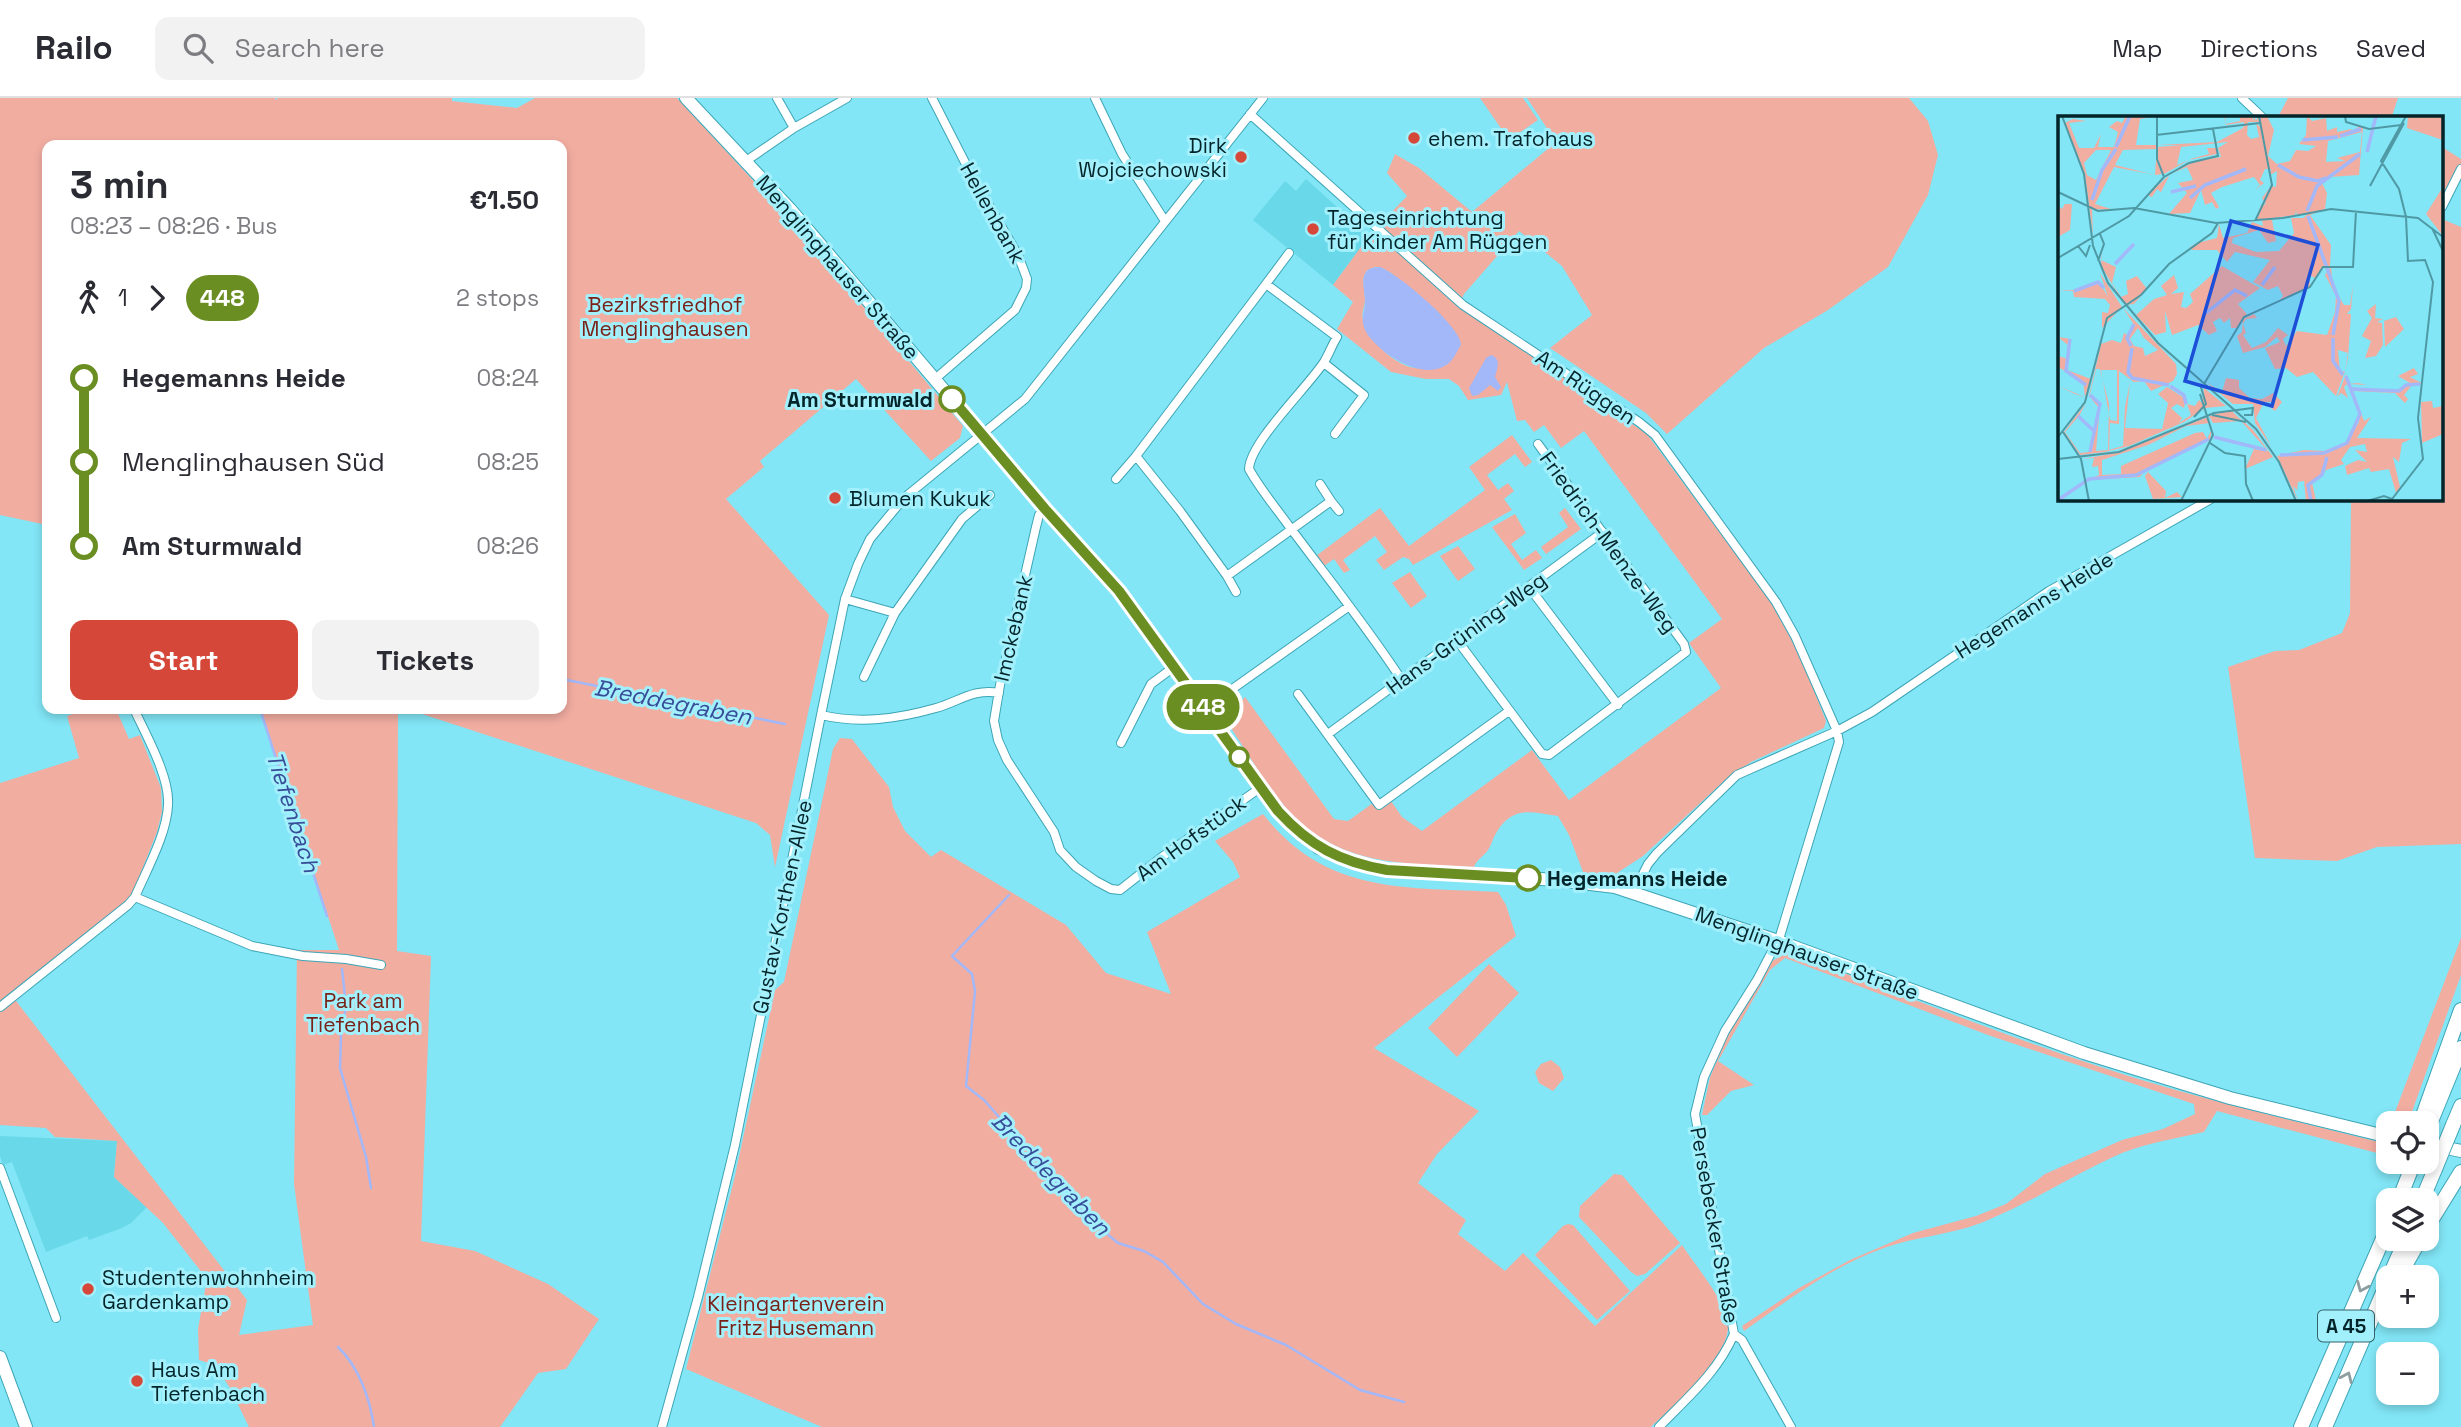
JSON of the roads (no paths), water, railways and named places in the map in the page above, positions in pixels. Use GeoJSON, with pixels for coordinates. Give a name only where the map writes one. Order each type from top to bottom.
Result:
{"type":"FeatureCollection","features":[{"type":"Feature","properties":{"kind":"highway"},"geometry":{"type":"LineString","coordinates":[[2429,1111],[2461,1010]]}},
{"type":"Feature","properties":{"kind":"highway"},"geometry":{"type":"LineString","coordinates":[[2431,1111],[2461,1048]]}},
{"type":"Feature","properties":{"kind":"highway"},"geometry":{"type":"LineString","coordinates":[[2427,1188],[2461,1106]]}},
{"type":"Feature","properties":{"kind":"highway"},"geometry":{"type":"LineString","coordinates":[[2439,1207],[2460,1173]]}},
{"type":"Feature","properties":{"kind":"highway","name":"A 45"},"geometry":{"type":"LineString","coordinates":[[2301,1427],[2377,1251]]}},
{"type":"Feature","properties":{"kind":"highway","name":"A 45"},"geometry":{"type":"LineString","coordinates":[[2325,1427],[2376,1309]]}},
{"type":"Feature","properties":{"kind":"highway"},"geometry":{"type":"LineString","coordinates":[[2362,1343],[2376,1317]]}},
{"type":"Feature","properties":{"kind":"street","name":"Menglinghauser Straße"},"geometry":{"type":"LineString","coordinates":[[686,98],[746,161],[1045,509],[1119,591],[1260,788],[1290,824],[1319,848],[1366,866],[1387,870],[1584,883],[1634,892],[1778,941],[2084,1053],[2230,1098],[2376,1134]]}},
{"type":"Feature","properties":{"kind":"street"},"geometry":{"type":"LineString","coordinates":[[777,98],[794,128]]}},
{"type":"Feature","properties":{"kind":"street"},"geometry":{"type":"LineString","coordinates":[[746,161],[794,128],[847,98]]}},
{"type":"Feature","properties":{"kind":"street","name":"Hellenbank"},"geometry":{"type":"LineString","coordinates":[[932,98],[973,178],[1018,255],[1027,279],[1026,288],[1015,310],[934,379]]}},
{"type":"Feature","properties":{"kind":"street"},"geometry":{"type":"LineString","coordinates":[[1095,98],[1122,154],[1165,221]]}},
{"type":"Feature","properties":{"kind":"street"},"geometry":{"type":"LineString","coordinates":[[982,434],[1025,399],[1263,98]]}},
{"type":"Feature","properties":{"kind":"street"},"geometry":{"type":"LineString","coordinates":[[2242,98],[2261,116]]}},
{"type":"Feature","properties":{"kind":"street","name":"Am Rüggen"},"geometry":{"type":"LineString","coordinates":[[1250,114],[1463,305],[1655,435],[1776,602],[1796,636],[1837,731]]}},
{"type":"Feature","properties":{"kind":"street"},"geometry":{"type":"LineString","coordinates":[[2444,203],[2461,169]]}},
{"type":"Feature","properties":{"kind":"street"},"geometry":{"type":"LineString","coordinates":[[1116,479],[1289,253]]}},
{"type":"Feature","properties":{"kind":"street"},"geometry":{"type":"LineString","coordinates":[[1266,284],[1336,337],[1324,363],[1263,440],[1248,465],[1250,472],[1401,679]]}},
{"type":"Feature","properties":{"kind":"street"},"geometry":{"type":"LineString","coordinates":[[1324,363],[1364,395],[1335,434]]}},
{"type":"Feature","properties":{"kind":"street","name":"Gustav-Korthen-Allee"},"geometry":{"type":"LineString","coordinates":[[662,1427],[698,1297],[735,1144],[845,599],[870,539],[897,506],[923,481],[982,434]]}},
{"type":"Feature","properties":{"kind":"street","name":"Friedrich-Menze-Weg"},"geometry":{"type":"LineString","coordinates":[[1457,640],[1542,754],[1549,755],[1686,652],[1684,644],[1538,444]]}},
{"type":"Feature","properties":{"kind":"street"},"geometry":{"type":"LineString","coordinates":[[1136,456],[1180,511],[1237,592]]}},
{"type":"Feature","properties":{"kind":"street"},"geometry":{"type":"LineString","coordinates":[[1320,484],[1339,512]]}},
{"type":"Feature","properties":{"kind":"street"},"geometry":{"type":"LineString","coordinates":[[864,677],[895,613],[962,519],[990,495]]}},
{"type":"Feature","properties":{"kind":"street","name":"Hegemanns Heide"},"geometry":{"type":"LineString","coordinates":[[1634,892],[1648,864],[1657,853],[1737,775],[1837,731],[1872,712],[2049,591],[2209,500]]}},
{"type":"Feature","properties":{"kind":"street"},"geometry":{"type":"LineString","coordinates":[[1227,576],[1331,501]]}},
{"type":"Feature","properties":{"kind":"street","name":"Imckebank"},"geometry":{"type":"LineString","coordinates":[[821,715],[859,721],[878,720],[937,708],[980,691],[999,693],[1039,515],[1045,509]]}},
{"type":"Feature","properties":{"kind":"street","name":"Hans-Grüning-Weg"},"geometry":{"type":"LineString","coordinates":[[1328,734],[1603,532]]}},
{"type":"Feature","properties":{"kind":"street"},"geometry":{"type":"LineString","coordinates":[[1530,587],[1618,705]]}},
{"type":"Feature","properties":{"kind":"street"},"geometry":{"type":"LineString","coordinates":[[845,599],[895,613]]}},
{"type":"Feature","properties":{"kind":"street"},"geometry":{"type":"LineString","coordinates":[[1204,709],[1348,607]]}},
{"type":"Feature","properties":{"kind":"street"},"geometry":{"type":"LineString","coordinates":[[1121,743],[1151,684],[1174,667]]}},
{"type":"Feature","properties":{"kind":"street","name":"Am Hofstück"},"geometry":{"type":"LineString","coordinates":[[999,693],[995,721],[998,740],[1007,760],[1054,832],[1060,850],[1076,867],[1111,889],[1120,890],[1127,886],[1162,857],[1260,788]]}},
{"type":"Feature","properties":{"kind":"street"},"geometry":{"type":"LineString","coordinates":[[1298,694],[1379,805],[1509,711]]}},
{"type":"Feature","properties":{"kind":"street"},"geometry":{"type":"LineString","coordinates":[[0,1007],[135,897],[163,828],[168,805],[163,777],[136,714]]}},
{"type":"Feature","properties":{"kind":"street","name":"Persebecker Straße"},"geometry":{"type":"LineString","coordinates":[[1659,1427],[1701,1385],[1720,1361],[1734,1334],[1695,1114],[1704,1077],[1725,1031],[1778,941],[1839,741],[1837,731]]}},
{"type":"Feature","properties":{"kind":"street"},"geometry":{"type":"LineString","coordinates":[[135,897],[251,946],[303,957],[346,959],[382,965]]}},
{"type":"Feature","properties":{"kind":"street"},"geometry":{"type":"LineString","coordinates":[[2439,1146],[2461,1151]]}},
{"type":"Feature","properties":{"kind":"street"},"geometry":{"type":"LineString","coordinates":[[0,1168],[56,1318]]}},
{"type":"Feature","properties":{"kind":"street"},"geometry":{"type":"LineString","coordinates":[[1734,1334],[1742,1340],[1791,1427]]}},
{"type":"Feature","properties":{"kind":"street"},"geometry":{"type":"LineString","coordinates":[[0,1357],[26,1427]]}},
{"type":"Feature","properties":{"kind":"waterway","name":"Breddegraben"},"geometry":{"type":"LineString","coordinates":[[567,680],[785,724]]}},
{"type":"Feature","properties":{"kind":"waterway","name":"Tiefenbach"},"geometry":{"type":"LineString","coordinates":[[262,714],[327,916]]}},
{"type":"Feature","properties":{"kind":"waterway","name":"Breddegraben"},"geometry":{"type":"LineString","coordinates":[[1009,895],[952,956],[972,974],[975,991],[966,1086],[984,1100],[1088,1218],[1118,1243],[1144,1251],[1163,1262],[1203,1304],[1236,1324],[1286,1345],[1360,1390],[1404,1402]]}},
{"type":"Feature","properties":{"kind":"waterway","name":"Tiefenbach"},"geometry":{"type":"LineString","coordinates":[[342,969],[346,1006],[341,1035],[340,1068],[366,1157],[371,1188]]}},
{"type":"Feature","properties":{"kind":"waterway","name":"Tiefenbach"},"geometry":{"type":"LineString","coordinates":[[338,1347],[352,1364],[362,1384],[374,1427]]}},
{"type":"Feature","properties":{"kind":"place","name":"ehem. Trafohaus"},"geometry":{"type":"Point","coordinates":[1414,138]}},
{"type":"Feature","properties":{"kind":"place","name":"Dirk Wojciechowski"},"geometry":{"type":"Point","coordinates":[1241,157]}},
{"type":"Feature","properties":{"kind":"place","name":"Tageseinrichtung für Kinder Am Rüggen"},"geometry":{"type":"Point","coordinates":[1313,229]}},
{"type":"Feature","properties":{"kind":"place","name":"Am Sturmwald"},"geometry":{"type":"Point","coordinates":[952,399]}},
{"type":"Feature","properties":{"kind":"place","name":"Blumen Kukuk"},"geometry":{"type":"Point","coordinates":[835,498]}},
{"type":"Feature","properties":{"kind":"place","name":"Hegemanns Heide"},"geometry":{"type":"Point","coordinates":[1528,878]}},
{"type":"Feature","properties":{"kind":"place","name":"Studentenwohnheim Gardenkamp"},"geometry":{"type":"Point","coordinates":[88,1289]}},
{"type":"Feature","properties":{"kind":"place","name":"Haus Am Tiefenbach"},"geometry":{"type":"Point","coordinates":[137,1381]}},
{"type":"Feature","properties":{"kind":"park label","name":"Bezirksfriedhof Menglinghausen"},"geometry":{"type":"Point","coordinates":[665,316]}},
{"type":"Feature","properties":{"kind":"park label","name":"Park am Tiefenbach"},"geometry":{"type":"Point","coordinates":[363,1012]}},
{"type":"Feature","properties":{"kind":"park label","name":"Kleingartenverein Fritz Husemann"},"geometry":{"type":"Point","coordinates":[796,1315]}}]}
